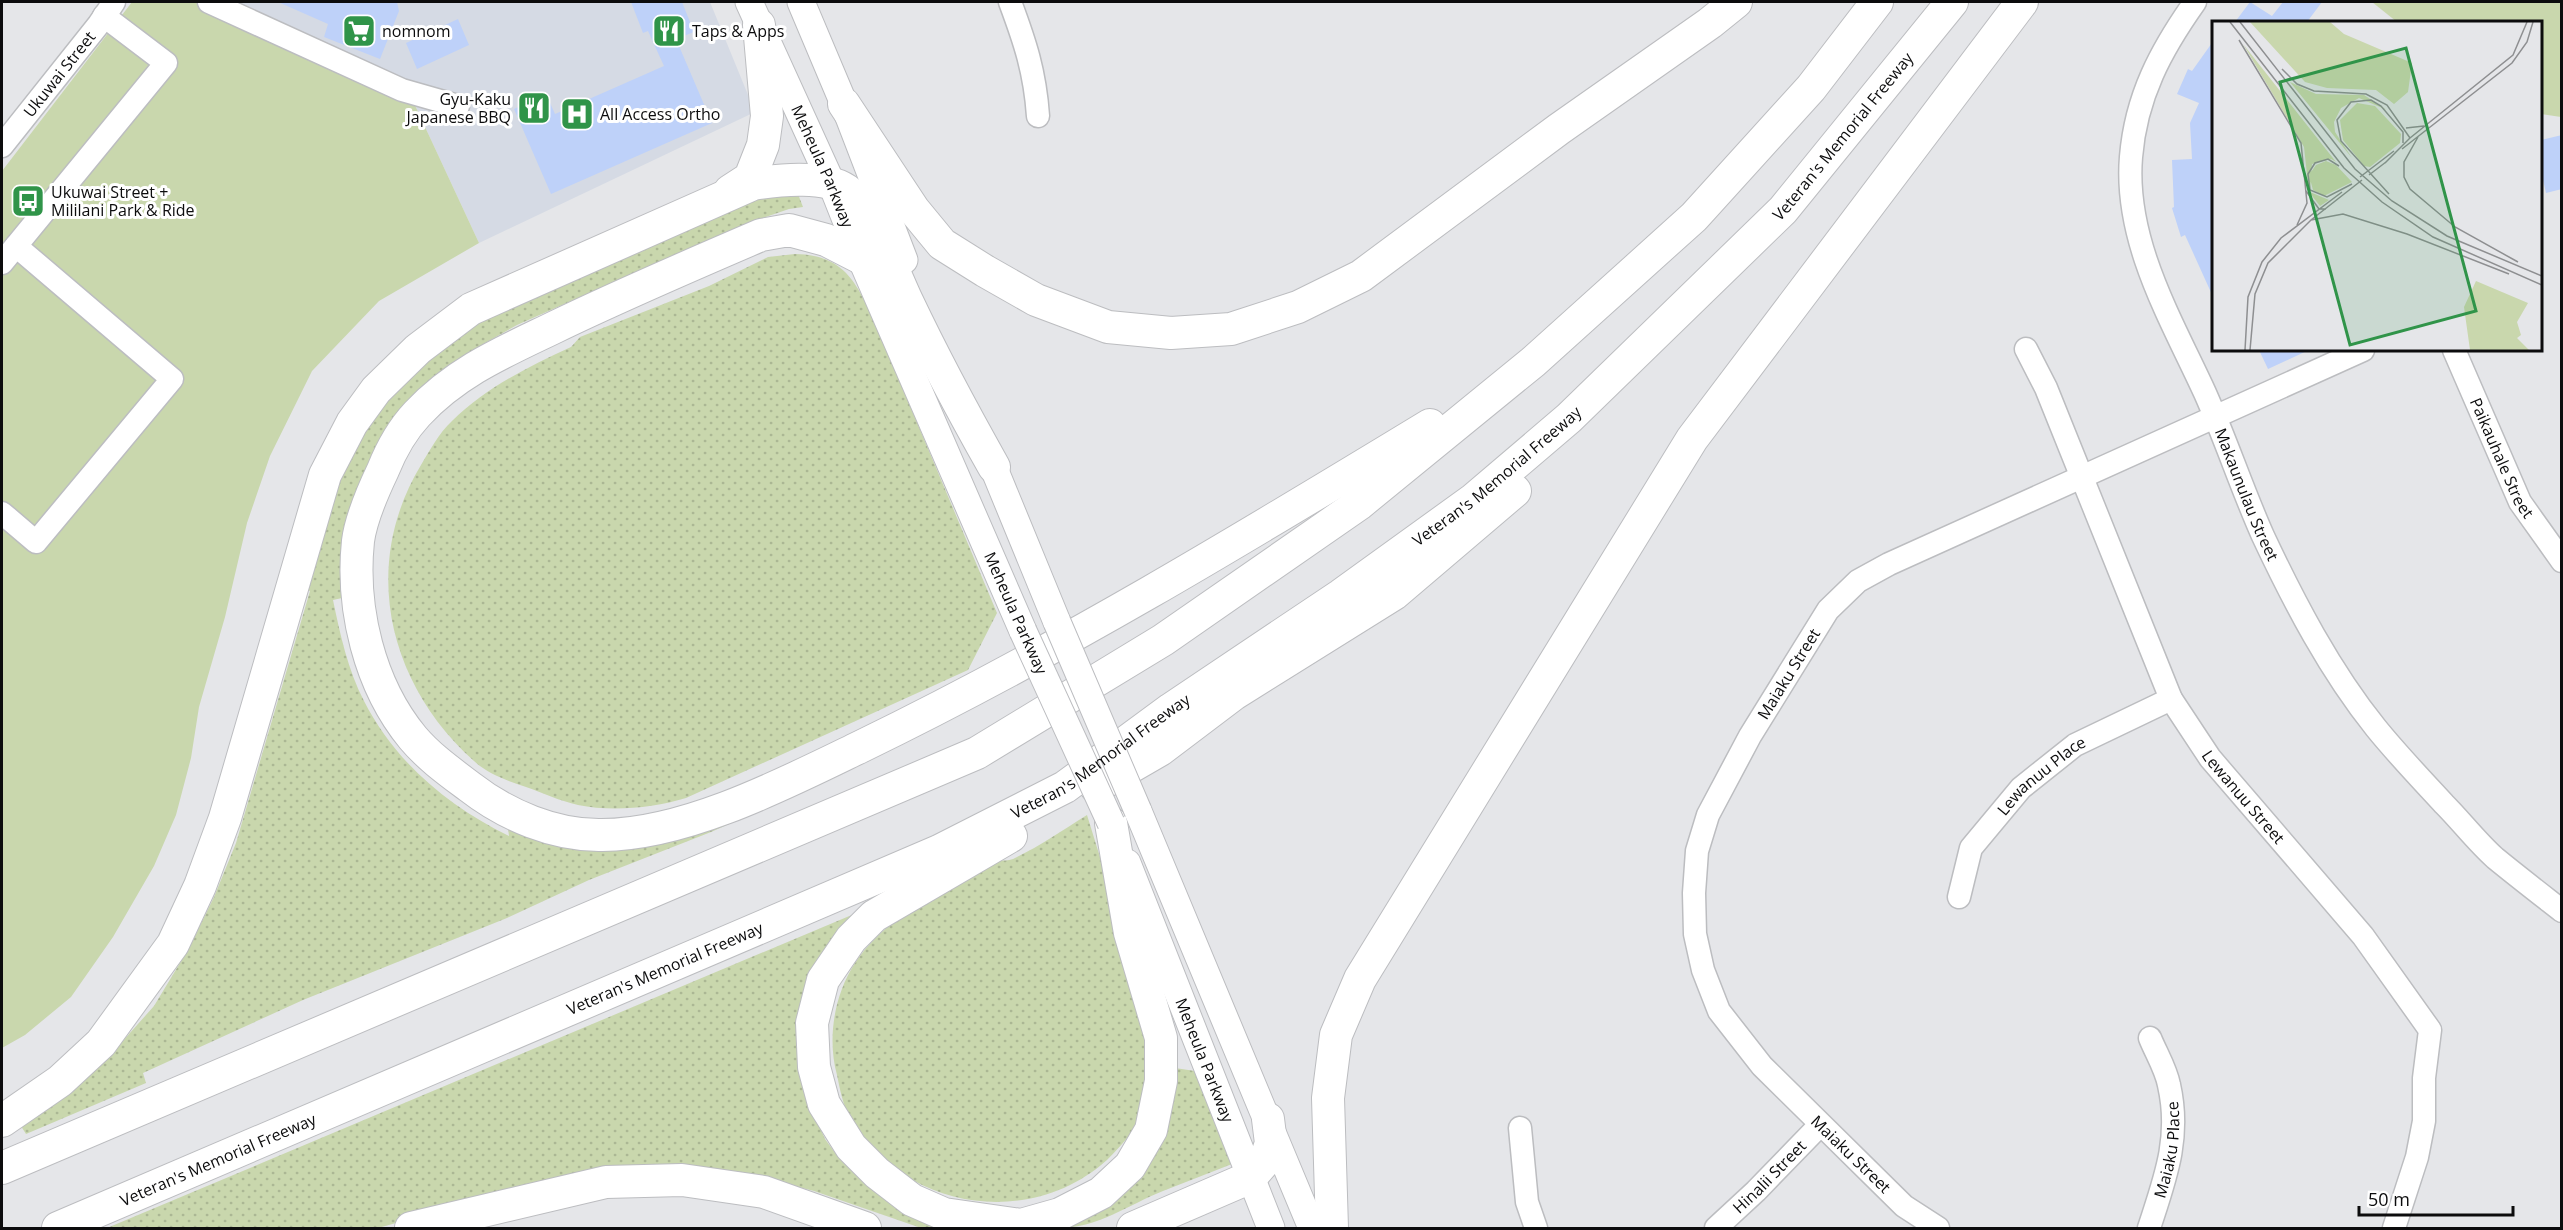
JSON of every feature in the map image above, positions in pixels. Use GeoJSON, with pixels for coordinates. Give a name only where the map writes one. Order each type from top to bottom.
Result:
{"type":"FeatureCollection","features":[{"type":"Feature","properties":{"kind":"highway"},"geometry":{"type":"LineString","coordinates":[[844,104],[914,210],[942,244],[985,271],[1036,300],[1108,327],[1171,333],[1231,329],[1298,307],[1360,276],[1736,2]]}},
{"type":"Feature","properties":{"kind":"highway"},"geometry":{"type":"LineString","coordinates":[[2,1168],[977,753],[1163,640],[1349,511],[1533,362],[1694,217],[1811,88],[1877,2]]}},
{"type":"Feature","properties":{"kind":"highway","name":"Veteran's Memorial Freeway"},"geometry":{"type":"LineString","coordinates":[[58,1228],[939,851],[1065,787],[1171,709],[1341,595],[1474,499],[1569,417],[1783,210],[1952,2]]}},
{"type":"Feature","properties":{"kind":"highway"},"geometry":{"type":"LineString","coordinates":[[1332,1228],[1328,1098],[1336,1035],[1360,978],[1692,439],[2022,2]]}},
{"type":"Feature","properties":{"kind":"highway"},"geometry":{"type":"LineString","coordinates":[[724,195],[750,178],[763,145],[767,116],[754,13]]}},
{"type":"Feature","properties":{"kind":"highway"},"geometry":{"type":"LineString","coordinates":[[2,1121],[60,1081],[101,1043],[173,944],[200,886],[225,818],[325,475],[352,423],[376,390],[418,349],[471,309],[753,184],[780,180],[831,182],[849,193],[869,222],[947,386],[994,467]]}},
{"type":"Feature","properties":{"kind":"highway"},"geometry":{"type":"LineString","coordinates":[[1124,817],[1130,933],[1161,1038],[1161,1081],[1151,1130],[1130,1166],[1101,1193],[1060,1214],[1021,1225],[944,1214],[912,1200],[877,1173],[851,1147],[824,1104],[814,1067],[812,1023],[823,980],[851,939],[874,916],[1160,750],[1234,694],[1394,594],[1468,533],[1597,417],[1783,210]]}},
{"type":"Feature","properties":{"kind":"highway"},"geometry":{"type":"LineString","coordinates":[[861,258],[826,240],[789,230],[760,235],[590,310],[473,367],[417,414],[392,449],[376,485],[358,537],[357,590],[363,633],[382,687],[412,736],[440,764],[492,804],[543,826],[599,836],[689,821],[797,777],[972,692],[1272,521],[1533,362]]}},
{"type":"Feature","properties":{"kind":"highway"},"geometry":{"type":"LineString","coordinates":[[1133,1228],[1251,1177],[1265,1161],[1270,1143],[1268,1119]]}},
{"type":"Feature","properties":{"kind":"highway"},"geometry":{"type":"LineString","coordinates":[[411,1228],[606,1182],[682,1180],[764,1192],[865,1228]]}},
{"type":"Feature","properties":{"kind":"main road","name":"Meheula Parkway"},"geometry":{"type":"LineString","coordinates":[[801,2],[844,104],[896,242],[994,467],[1057,622],[1251,1177],[1271,1228]]}},
{"type":"Feature","properties":{"kind":"main road","name":"Meheula Parkway"},"geometry":{"type":"LineString","coordinates":[[754,13],[831,182],[861,258],[1023,631],[1124,817],[1268,1119],[1312,1228]]}},
{"type":"Feature","properties":{"kind":"street"},"geometry":{"type":"LineString","coordinates":[[209,2],[402,90],[458,106]]}},
{"type":"Feature","properties":{"kind":"street"},"geometry":{"type":"LineString","coordinates":[[1010,2],[1035,80],[1038,116]]}},
{"type":"Feature","properties":{"kind":"street","name":"Makaunulau Street"},"geometry":{"type":"LineString","coordinates":[[2195,2],[2170,37],[2153,68],[2138,113],[2130,158],[2137,228],[2148,268],[2216,417],[2263,534],[2297,603],[2331,663],[2375,727],[2493,856],[2562,911]]}},
{"type":"Feature","properties":{"kind":"street"},"geometry":{"type":"LineString","coordinates":[[2,263],[166,63],[109,9]]}},
{"type":"Feature","properties":{"kind":"street","name":"Ukuwai Street"},"geometry":{"type":"LineString","coordinates":[[2,146],[109,9]]}},
{"type":"Feature","properties":{"kind":"street"},"geometry":{"type":"LineString","coordinates":[[2,513],[36,542],[172,379],[16,246]]}},
{"type":"Feature","properties":{"kind":"street","name":"Lewanuu Street"},"geometry":{"type":"LineString","coordinates":[[2026,349],[2046,388],[2171,699],[2210,758],[2363,936],[2430,1029],[2424,1078],[2424,1121],[2421,1139],[2394,1228]]}},
{"type":"Feature","properties":{"kind":"street","name":"Maiaku Street"},"geometry":{"type":"LineString","coordinates":[[1938,1228],[1904,1206],[1820,1125],[1762,1066],[1719,1011],[1703,970],[1695,934],[1694,893],[1697,851],[1708,815],[1750,736],[1828,610],[1858,581],[1900,559],[2361,351]]}},
{"type":"Feature","properties":{"kind":"street","name":"Paikauhale Street"},"geometry":{"type":"LineString","coordinates":[[2454,351],[2520,501],[2562,561]]}},
{"type":"Feature","properties":{"kind":"street","name":"Lewanuu Place"},"geometry":{"type":"LineString","coordinates":[[1959,897],[1971,848],[2022,788],[2075,745],[2171,699]]}},
{"type":"Feature","properties":{"kind":"street","name":"Maiaku Place"},"geometry":{"type":"LineString","coordinates":[[2149,1228],[2169,1167],[2174,1126],[2169,1084],[2150,1038]]}},
{"type":"Feature","properties":{"kind":"street","name":"Hinalii Street"},"geometry":{"type":"LineString","coordinates":[[1716,1228],[1756,1191],[1820,1125]]}},
{"type":"Feature","properties":{"kind":"street"},"geometry":{"type":"LineString","coordinates":[[1520,1128],[1527,1202],[1536,1228]]}},
{"type":"Feature","properties":{"kind":"shaded area"},"geometry":{"type":"Polygon","coordinates":[[[209,2],[710,2],[755,112],[479,243],[406,86],[209,2]]]}},
{"type":"Feature","properties":{"kind":"green space"},"geometry":{"type":"Polygon","coordinates":[[[132,2],[209,2],[406,86],[479,243],[379,301],[312,371],[270,456],[247,523],[225,617],[199,707],[191,758],[176,815],[154,866],[113,937],[71,997],[25,1035],[2,1048],[2,171],[132,2]]]}},
{"type":"Feature","properties":{"kind":"green space"},"geometry":{"type":"Polygon","coordinates":[[[2372,2],[2561,2],[2561,117],[2542,114],[2542,21],[2396,21],[2372,2]]]}},
{"type":"Feature","properties":{"kind":"green space"},"geometry":{"type":"Polygon","coordinates":[[[796,189],[803,207],[789,209],[745,224],[517,325],[453,365],[343,547],[340,578],[342,598],[333,600],[353,677],[364,701],[391,744],[407,763],[444,796],[509,836],[508,828],[558,844],[870,757],[821,784],[711,832],[589,880],[507,918],[303,1000],[143,1073],[146,1083],[26,1134],[19,1123],[119,1041],[121,1043],[154,1006],[189,948],[214,897],[236,843],[310,591],[305,589],[330,496],[368,420],[452,333],[751,195],[796,189]]]}},
{"type":"Feature","properties":{"kind":"green space"},"geometry":{"type":"Polygon","coordinates":[[[795,254],[827,260],[839,267],[856,286],[863,298],[997,613],[968,670],[686,798],[660,804],[632,808],[578,805],[485,770],[445,730],[421,696],[403,660],[392,622],[388,583],[391,543],[402,504],[428,453],[447,426],[479,398],[524,370],[571,347],[580,337],[709,286],[768,257],[795,254]]]}},
{"type":"Feature","properties":{"kind":"green space"},"geometry":{"type":"Polygon","coordinates":[[[1087,815],[1150,1017],[1147,1106],[1130,1134],[1107,1160],[1076,1182],[1041,1196],[1005,1202],[969,1200],[934,1190],[902,1173],[873,1149],[850,1118],[839,1086],[833,1047],[834,1017],[842,989],[865,949],[900,918],[982,869],[999,861],[1013,859],[1087,815]]]}},
{"type":"Feature","properties":{"kind":"green space"},"geometry":{"type":"Polygon","coordinates":[[[866,909],[845,930],[812,1109],[825,1139],[833,1150],[885,1200],[953,1228],[921,1228],[814,1191],[740,1172],[699,1168],[432,1213],[378,1228],[107,1228],[866,909]]]}},
{"type":"Feature","properties":{"kind":"green space"},"geometry":{"type":"Polygon","coordinates":[[[1175,1068],[1195,1071],[1232,1164],[1163,1191],[1100,1220],[1059,1228],[1077,1223],[1175,1068]]]}},
{"type":"Feature","properties":{"kind":"building","name":"nomnom"},"geometry":{"type":"Polygon","coordinates":[[[278,2],[397,2],[399,11],[380,59],[324,37],[328,24],[278,2]]]}},
{"type":"Feature","properties":{"kind":"building"},"geometry":{"type":"Polygon","coordinates":[[[631,2],[682,2],[694,32],[676,39],[712,123],[551,194],[514,109],[546,94],[555,114],[664,66],[648,31],[643,33],[631,2]]]}},
{"type":"Feature","properties":{"kind":"building"},"geometry":{"type":"Polygon","coordinates":[[[2250,2],[2272,16],[2283,2],[2322,2],[2308,21],[2236,21],[2250,2]]]}},
{"type":"Feature","properties":{"kind":"building"},"geometry":{"type":"Polygon","coordinates":[[[458,19],[469,45],[417,69],[406,43],[458,19]]]}},
{"type":"Feature","properties":{"kind":"building"},"geometry":{"type":"Polygon","coordinates":[[[2212,43],[2212,295],[2185,235],[2181,237],[2172,208],[2174,207],[2172,160],[2192,159],[2190,123],[2199,103],[2177,94],[2188,69],[2192,71],[2212,43]]]}},
{"type":"Feature","properties":{"kind":"building"},"geometry":{"type":"Polygon","coordinates":[[[2562,135],[2562,189],[2546,193],[2542,175],[2542,140],[2562,135]]]}},
{"type":"Feature","properties":{"kind":"building"},"geometry":{"type":"Polygon","coordinates":[[[2259,351],[2307,351],[2268,369],[2259,351]]]}},
{"type":"Feature","properties":{"kind":"place","name":"nomnom"},"geometry":{"type":"Point","coordinates":[359,31]}},
{"type":"Feature","properties":{"kind":"place","name":"Taps & Apps"},"geometry":{"type":"Point","coordinates":[669,31]}},
{"type":"Feature","properties":{"kind":"place","name":"Gyu-Kaku Japanese BBQ"},"geometry":{"type":"Point","coordinates":[534,108]}},
{"type":"Feature","properties":{"kind":"place","name":"All Access Ortho"},"geometry":{"type":"Point","coordinates":[577,114]}},
{"type":"Feature","properties":{"kind":"place","name":"Ukuwai Street + Mililani Park & Ride"},"geometry":{"type":"Point","coordinates":[28,201]}}]}
